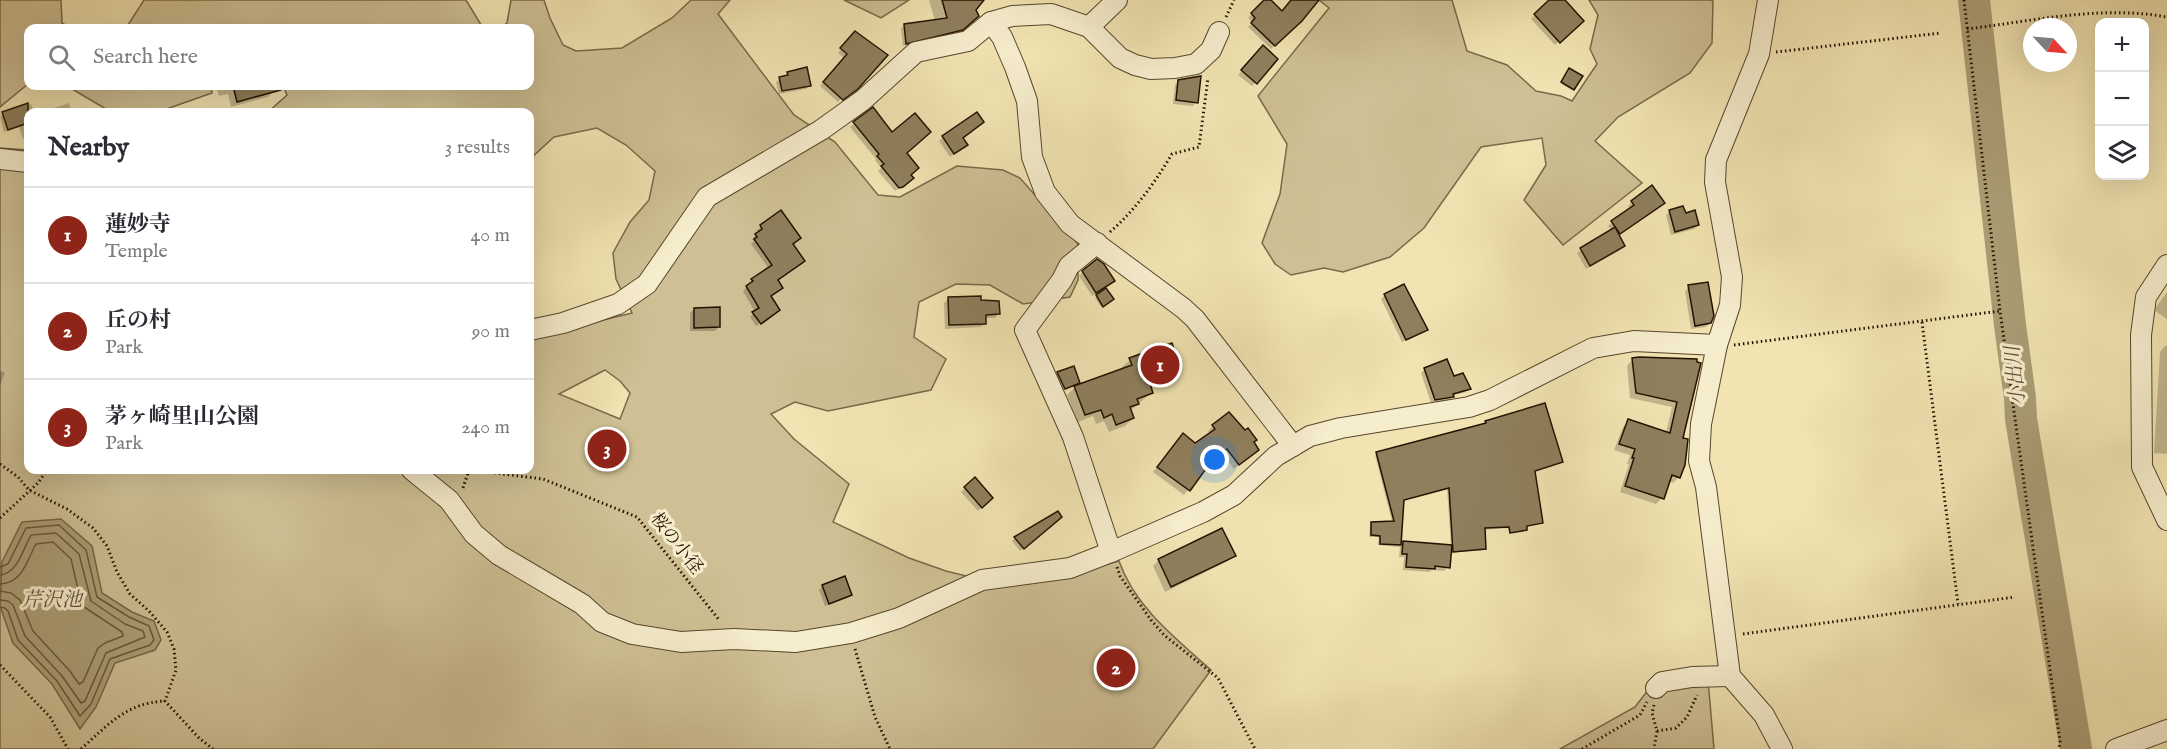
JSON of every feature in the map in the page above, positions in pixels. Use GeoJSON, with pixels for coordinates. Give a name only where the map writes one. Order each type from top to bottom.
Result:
{"type":"FeatureCollection","features":[{"type":"Feature","properties":{"kind":"street"},"geometry":{"type":"LineString","coordinates":[[1089,27],[1117,0]]}},
{"type":"Feature","properties":{"kind":"street"},"geometry":{"type":"LineString","coordinates":[[1768,0],[1759,54],[1716,160],[1715,182],[1732,277],[1730,305],[1718,345],[1701,424],[1699,461],[1706,486],[1730,676],[1764,715],[1782,749]]}},
{"type":"Feature","properties":{"kind":"street"},"geometry":{"type":"LineString","coordinates":[[534,329],[563,323],[618,304],[647,284],[707,197],[821,130],[863,100],[916,52],[968,41],[990,22],[1012,16],[1051,14],[1089,27],[1120,58],[1151,69],[1175,68],[1196,63],[1215,41]]}},
{"type":"Feature","properties":{"kind":"street"},"geometry":{"type":"LineString","coordinates":[[990,22],[1002,37],[1016,67],[1027,101],[1032,157],[1045,192],[1070,224],[1195,319],[1293,446]]}},
{"type":"Feature","properties":{"kind":"street"},"geometry":{"type":"LineString","coordinates":[[1097,243],[1069,266],[1062,280],[1024,330],[1073,437],[1111,552]]}},
{"type":"Feature","properties":{"kind":"street"},"geometry":{"type":"LineString","coordinates":[[2167,265],[2146,297],[2140,335],[2142,467],[2167,520]]}},
{"type":"Feature","properties":{"kind":"street"},"geometry":{"type":"LineString","coordinates":[[417,474],[448,500],[474,534],[499,555],[582,604],[602,622],[632,634],[681,642],[734,639],[796,642],[851,633],[899,618],[982,580],[1070,568],[1111,552],[1203,512],[1234,495],[1276,456],[1310,436],[1341,428],[1469,407],[1490,400],[1593,348],[1634,341],[1718,345]]}},
{"type":"Feature","properties":{"kind":"street"},"geometry":{"type":"LineString","coordinates":[[1656,688],[1662,682],[1692,677],[1730,676]]}},
{"type":"Feature","properties":{"kind":"street"},"geometry":{"type":"LineString","coordinates":[[2116,749],[2167,730]]}},
{"type":"Feature","properties":{"kind":"path"},"geometry":{"type":"LineString","coordinates":[[1964,0],[2000,312],[2060,741],[2059,749]]}},
{"type":"Feature","properties":{"kind":"path"},"geometry":{"type":"LineString","coordinates":[[1967,29],[2111,12],[2167,17]]}},
{"type":"Feature","properties":{"kind":"path"},"geometry":{"type":"LineString","coordinates":[[1759,54],[1941,33]]}},
{"type":"Feature","properties":{"kind":"path"},"geometry":{"type":"LineString","coordinates":[[1097,243],[1128,216],[1152,188],[1172,154],[1199,147],[1215,41]]}},
{"type":"Feature","properties":{"kind":"path"},"geometry":{"type":"LineString","coordinates":[[1718,345],[1739,345],[2000,312]]}},
{"type":"Feature","properties":{"kind":"path"},"geometry":{"type":"LineString","coordinates":[[1922,322],[1958,604]]}},
{"type":"Feature","properties":{"kind":"path"},"geometry":{"type":"LineString","coordinates":[[0,464],[18,477],[29,490],[67,509],[93,528],[107,546],[117,572],[130,594],[167,632],[174,649],[176,670],[165,701]]}},
{"type":"Feature","properties":{"kind":"path"},"geometry":{"type":"LineString","coordinates":[[0,518],[43,474]]}},
{"type":"Feature","properties":{"kind":"path","name":"桜の小径"},"geometry":{"type":"LineString","coordinates":[[504,474],[543,479],[637,517],[734,639]]}},
{"type":"Feature","properties":{"kind":"path"},"geometry":{"type":"LineString","coordinates":[[1111,552],[1120,576],[1151,620],[1164,635],[1218,678],[1255,749]]}},
{"type":"Feature","properties":{"kind":"path"},"geometry":{"type":"LineString","coordinates":[[1724,636],[2015,597]]}},
{"type":"Feature","properties":{"kind":"path"},"geometry":{"type":"LineString","coordinates":[[851,633],[874,717],[890,749]]}},
{"type":"Feature","properties":{"kind":"path"},"geometry":{"type":"LineString","coordinates":[[0,665],[50,717],[68,749]]}},
{"type":"Feature","properties":{"kind":"path"},"geometry":{"type":"LineString","coordinates":[[1657,731],[1676,728],[1687,717],[1695,701],[1698,688],[1692,677]]}},
{"type":"Feature","properties":{"kind":"path"},"geometry":{"type":"LineString","coordinates":[[1654,749],[1657,731],[1652,713],[1656,688]]}},
{"type":"Feature","properties":{"kind":"path"},"geometry":{"type":"LineString","coordinates":[[1582,749],[1640,715],[1656,688]]}},
{"type":"Feature","properties":{"kind":"path"},"geometry":{"type":"LineString","coordinates":[[81,749],[121,714],[147,702],[165,701]]}},
{"type":"Feature","properties":{"kind":"path"},"geometry":{"type":"LineString","coordinates":[[165,701],[199,738],[213,749]]}},
{"type":"Feature","properties":{"kind":"shaded area"},"geometry":{"type":"Polygon","coordinates":[[[0,0],[61,0],[64,24],[24,24],[24,87],[0,107],[0,0]]]}},
{"type":"Feature","properties":{"kind":"shaded area"},"geometry":{"type":"Polygon","coordinates":[[[144,0],[466,0],[481,24],[129,24],[144,0]]]}},
{"type":"Feature","properties":{"kind":"shaded area"},"geometry":{"type":"Polygon","coordinates":[[[511,0],[544,0],[563,45],[576,51],[622,48],[672,18],[691,0],[730,0],[718,14],[794,115],[835,142],[878,195],[900,197],[957,166],[1003,170],[1020,178],[1078,244],[1078,280],[1070,297],[1023,304],[990,285],[956,284],[919,302],[914,337],[946,359],[931,390],[828,411],[795,402],[771,414],[794,439],[849,484],[833,522],[909,558],[946,571],[1003,585],[1119,561],[1126,578],[1146,607],[1170,634],[1211,670],[1153,749],[0,749],[0,148],[24,150],[24,474],[534,474],[534,337],[632,313],[616,279],[613,253],[630,222],[649,200],[655,171],[626,145],[597,128],[554,137],[534,155],[534,108],[272,108],[287,95],[285,90],[534,90],[534,24],[506,24],[511,0]],[[605,370],[559,394],[620,419],[630,393],[620,381],[605,370]]]}},
{"type":"Feature","properties":{"kind":"shaded area"},"geometry":{"type":"Polygon","coordinates":[[[844,0],[909,0],[881,18],[844,0]]]}},
{"type":"Feature","properties":{"kind":"shaded area"},"geometry":{"type":"Polygon","coordinates":[[[1319,0],[1452,0],[1467,51],[1507,65],[1536,91],[1561,96],[1572,101],[1597,64],[1590,49],[1598,15],[1589,0],[1711,0],[1713,1],[1712,43],[1690,73],[1618,117],[1595,141],[1642,183],[1563,245],[1524,200],[1546,165],[1542,138],[1481,147],[1424,228],[1390,257],[1343,272],[1324,268],[1291,275],[1275,264],[1262,243],[1280,194],[1287,144],[1258,96],[1329,8],[1319,0]]]}},
{"type":"Feature","properties":{"kind":"shaded area"},"geometry":{"type":"Polygon","coordinates":[[[74,90],[212,90],[212,93],[169,108],[104,108],[74,90]]]}},
{"type":"Feature","properties":{"kind":"shaded area"},"geometry":{"type":"Polygon","coordinates":[[[1707,668],[1714,749],[1560,749],[1635,707],[1659,676],[1707,668]]]}},
{"type":"Feature","properties":{"kind":"water","name":"芹沢池"},"geometry":{"type":"Polygon","coordinates":[[[61,519],[92,546],[102,593],[132,612],[154,621],[161,640],[155,650],[115,663],[96,707],[80,729],[52,684],[13,643],[0,606],[2,562],[22,522],[61,519]]]}},
{"type":"Feature","properties":{"kind":"building"},"geometry":{"type":"Polygon","coordinates":[[[942,0],[984,0],[976,10],[979,16],[963,30],[906,44],[904,24],[947,18],[942,0]]]}},
{"type":"Feature","properties":{"kind":"building"},"geometry":{"type":"Polygon","coordinates":[[[1264,0],[1271,0],[1282,11],[1291,0],[1319,0],[1302,21],[1275,46],[1251,23],[1255,18],[1251,13],[1264,0]]]}},
{"type":"Feature","properties":{"kind":"building"},"geometry":{"type":"Polygon","coordinates":[[[1549,0],[1565,0],[1584,21],[1560,43],[1534,14],[1549,0]]]}},
{"type":"Feature","properties":{"kind":"building"},"geometry":{"type":"Polygon","coordinates":[[[855,31],[888,55],[858,89],[843,100],[823,82],[847,54],[840,48],[855,31]]]}},
{"type":"Feature","properties":{"kind":"building"},"geometry":{"type":"Polygon","coordinates":[[[1263,45],[1278,59],[1257,84],[1241,70],[1263,45]]]}},
{"type":"Feature","properties":{"kind":"building"},"geometry":{"type":"Polygon","coordinates":[[[807,67],[811,86],[782,91],[779,77],[788,75],[787,72],[807,67]]]}},
{"type":"Feature","properties":{"kind":"building"},"geometry":{"type":"Polygon","coordinates":[[[1569,68],[1583,76],[1574,90],[1561,82],[1569,68]]]}},
{"type":"Feature","properties":{"kind":"building"},"geometry":{"type":"Polygon","coordinates":[[[1201,76],[1198,103],[1176,100],[1178,80],[1201,76]]]}},
{"type":"Feature","properties":{"kind":"building"},"geometry":{"type":"Polygon","coordinates":[[[234,90],[281,90],[237,102],[234,90]]]}},
{"type":"Feature","properties":{"kind":"building"},"geometry":{"type":"Polygon","coordinates":[[[28,103],[28,108],[24,108],[24,124],[8,130],[2,112],[28,103]]]}},
{"type":"Feature","properties":{"kind":"building"},"geometry":{"type":"Polygon","coordinates":[[[873,107],[892,132],[915,113],[931,132],[907,153],[919,168],[911,175],[914,178],[903,187],[899,188],[881,166],[884,164],[877,156],[879,154],[853,122],[873,107]]]}},
{"type":"Feature","properties":{"kind":"building"},"geometry":{"type":"Polygon","coordinates":[[[977,112],[984,122],[963,138],[968,145],[954,154],[942,136],[977,112]]]}},
{"type":"Feature","properties":{"kind":"building"},"geometry":{"type":"Polygon","coordinates":[[[1652,185],[1665,203],[1620,234],[1611,221],[1634,205],[1631,201],[1652,185]]]}},
{"type":"Feature","properties":{"kind":"building"},"geometry":{"type":"Polygon","coordinates":[[[1683,206],[1686,213],[1695,210],[1699,225],[1675,232],[1669,210],[1683,206]]]}},
{"type":"Feature","properties":{"kind":"building"},"geometry":{"type":"Polygon","coordinates":[[[781,210],[801,238],[793,244],[805,261],[778,280],[783,288],[771,296],[780,310],[761,324],[752,312],[759,308],[746,286],[753,281],[751,279],[772,265],[754,239],[757,237],[755,234],[762,229],[760,225],[781,210]]]}},
{"type":"Feature","properties":{"kind":"building"},"geometry":{"type":"Polygon","coordinates":[[[1615,227],[1625,246],[1590,266],[1580,248],[1615,227]]]}},
{"type":"Feature","properties":{"kind":"building"},"geometry":{"type":"Polygon","coordinates":[[[1097,259],[1104,264],[1115,281],[1096,293],[1082,271],[1097,259]]]}},
{"type":"Feature","properties":{"kind":"building"},"geometry":{"type":"Polygon","coordinates":[[[1708,282],[1714,316],[1711,323],[1695,326],[1688,285],[1708,282]]]}},
{"type":"Feature","properties":{"kind":"building"},"geometry":{"type":"Polygon","coordinates":[[[1404,284],[1428,330],[1406,340],[1384,294],[1404,284]]]}},
{"type":"Feature","properties":{"kind":"building"},"geometry":{"type":"Polygon","coordinates":[[[1106,288],[1114,299],[1103,307],[1096,295],[1106,288]]]}},
{"type":"Feature","properties":{"kind":"building"},"geometry":{"type":"Polygon","coordinates":[[[981,296],[981,300],[999,301],[1000,314],[986,315],[986,324],[949,325],[948,297],[981,296]]]}},
{"type":"Feature","properties":{"kind":"building"},"geometry":{"type":"Polygon","coordinates":[[[720,307],[720,327],[694,328],[694,308],[720,307]]]}},
{"type":"Feature","properties":{"kind":"building"},"geometry":{"type":"Polygon","coordinates":[[[1172,343],[1179,364],[1148,377],[1153,393],[1137,399],[1139,404],[1130,407],[1134,418],[1116,425],[1112,414],[1104,418],[1101,410],[1085,415],[1074,386],[1132,365],[1129,358],[1172,343]]]}},
{"type":"Feature","properties":{"kind":"building"},"geometry":{"type":"Polygon","coordinates":[[[1632,358],[1697,359],[1697,362],[1701,363],[1683,438],[1688,439],[1685,465],[1680,478],[1672,475],[1664,499],[1625,486],[1635,449],[1619,444],[1628,419],[1670,433],[1677,402],[1636,393],[1632,358]]]}},
{"type":"Feature","properties":{"kind":"building"},"geometry":{"type":"Polygon","coordinates":[[[1447,359],[1454,376],[1463,373],[1471,389],[1453,394],[1454,397],[1435,400],[1424,368],[1447,359]]]}},
{"type":"Feature","properties":{"kind":"building"},"geometry":{"type":"Polygon","coordinates":[[[1074,366],[1080,383],[1065,389],[1057,372],[1074,366]]]}},
{"type":"Feature","properties":{"kind":"building"},"geometry":{"type":"Polygon","coordinates":[[[1545,403],[1563,462],[1535,471],[1543,523],[1527,526],[1527,530],[1510,533],[1509,527],[1485,528],[1486,549],[1453,552],[1449,488],[1404,500],[1401,545],[1380,544],[1380,536],[1371,535],[1371,522],[1394,521],[1376,452],[1486,423],[1485,421],[1545,403]]]}},
{"type":"Feature","properties":{"kind":"building"},"geometry":{"type":"Polygon","coordinates":[[[1229,412],[1245,430],[1248,428],[1257,440],[1254,442],[1259,450],[1239,465],[1227,449],[1213,459],[1190,491],[1157,467],[1183,433],[1195,443],[1215,429],[1212,425],[1229,412]]]}},
{"type":"Feature","properties":{"kind":"building"},"geometry":{"type":"Polygon","coordinates":[[[975,477],[993,498],[982,508],[964,487],[975,477]]]}},
{"type":"Feature","properties":{"kind":"building"},"geometry":{"type":"Polygon","coordinates":[[[1058,511],[1062,517],[1024,549],[1014,537],[1058,511]]]}},
{"type":"Feature","properties":{"kind":"building"},"geometry":{"type":"Polygon","coordinates":[[[1222,528],[1236,556],[1171,587],[1158,559],[1222,528]]]}},
{"type":"Feature","properties":{"kind":"building"},"geometry":{"type":"Polygon","coordinates":[[[1403,541],[1452,545],[1450,568],[1406,567],[1407,554],[1402,554],[1403,541]]]}},
{"type":"Feature","properties":{"kind":"building"},"geometry":{"type":"Polygon","coordinates":[[[845,576],[852,595],[829,604],[822,585],[845,576]]]}},
{"type":"Feature","properties":{"kind":"waterway","name":"小出川"},"geometry":{"type":"LineString","coordinates":[[1974,0],[2021,419],[2076,749]]}},
{"type":"Feature","properties":{"kind":"place","name":"蓮妙寺"},"geometry":{"type":"Point","coordinates":[1160,365]}},
{"type":"Feature","properties":{"kind":"place","name":"茅ヶ崎里山公園"},"geometry":{"type":"Point","coordinates":[607,449]}},
{"type":"Feature","properties":{"kind":"place","name":"丘の村"},"geometry":{"type":"Point","coordinates":[1116,668]}}]}
